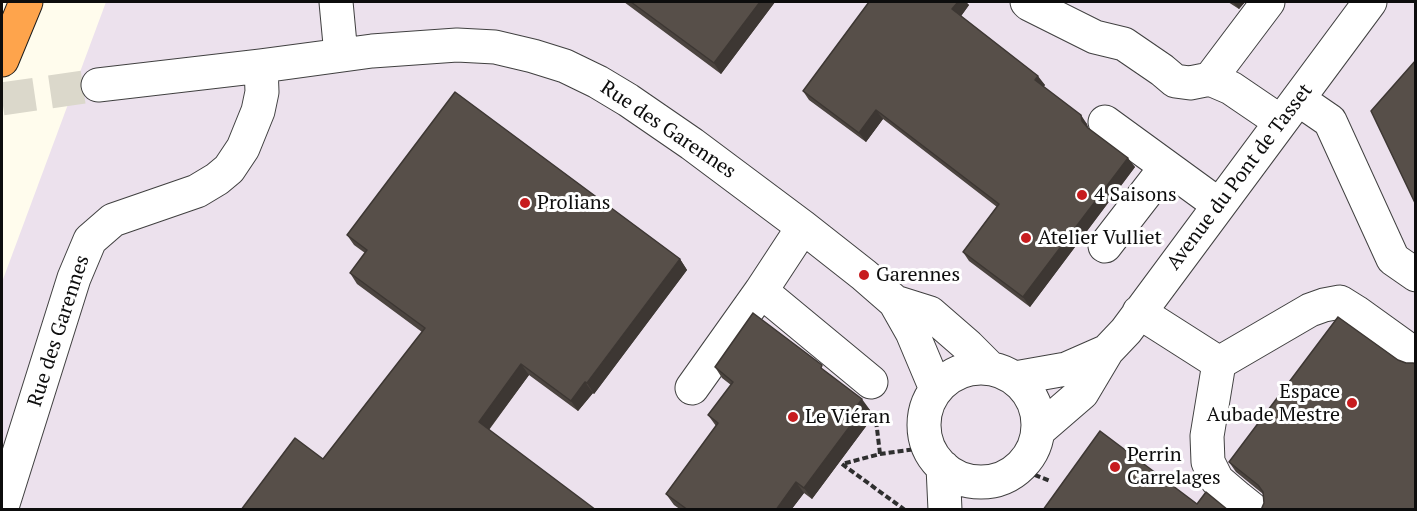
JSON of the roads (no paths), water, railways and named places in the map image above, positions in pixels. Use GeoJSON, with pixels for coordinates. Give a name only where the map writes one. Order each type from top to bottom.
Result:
{"type":"FeatureCollection","features":[{"type":"Feature","properties":{"kind":"highway"},"geometry":{"type":"LineString","coordinates":[[2,60],[26,2]]}},
{"type":"Feature","properties":{"kind":"street"},"geometry":{"type":"LineString","coordinates":[[336,2],[341,55]]}},
{"type":"Feature","properties":{"kind":"street"},"geometry":{"type":"LineString","coordinates":[[1027,2],[1095,37],[1124,44],[1175,81],[1190,82],[1210,79],[1289,111],[1330,121],[1393,258],[1416,275]]}},
{"type":"Feature","properties":{"kind":"street"},"geometry":{"type":"LineString","coordinates":[[1210,79],[1268,2]]}},
{"type":"Feature","properties":{"kind":"street","name":"Avenue du Pont de Tasset"},"geometry":{"type":"LineString","coordinates":[[1038,431],[1082,393],[1107,351],[1126,331],[1370,2]]}},
{"type":"Feature","properties":{"kind":"street","name":"Rue des Garennes"},"geometry":{"type":"LineString","coordinates":[[98,85],[421,46],[495,47],[565,66],[628,100],[693,144],[864,275],[895,302],[912,332],[936,389]]}},
{"type":"Feature","properties":{"kind":"street","name":"Rue des Garennes"},"geometry":{"type":"LineString","coordinates":[[2,507],[74,278],[90,240],[113,220],[197,191],[229,169],[243,148],[258,111],[262,92],[261,66]]}},
{"type":"Feature","properties":{"kind":"street"},"geometry":{"type":"LineString","coordinates":[[1105,122],[1219,205]]}},
{"type":"Feature","properties":{"kind":"street"},"geometry":{"type":"LineString","coordinates":[[1105,246],[1166,166]]}},
{"type":"Feature","properties":{"kind":"street"},"geometry":{"type":"LineString","coordinates":[[692,388],[803,227]]}},
{"type":"Feature","properties":{"kind":"street"},"geometry":{"type":"LineString","coordinates":[[761,291],[871,382]]}},
{"type":"Feature","properties":{"kind":"street","name":"Rue des Garennes"},"geometry":{"type":"LineString","coordinates":[[895,302],[930,313],[1002,373]]}},
{"type":"Feature","properties":{"kind":"street"},"geometry":{"type":"LineString","coordinates":[[1219,363],[1310,310],[1324,304],[1340,302],[1416,355]]}},
{"type":"Feature","properties":{"kind":"street"},"geometry":{"type":"LineString","coordinates":[[1139,312],[1219,363]]}},
{"type":"Feature","properties":{"kind":"street","name":"Avenue du Pont de Tasset"},"geometry":{"type":"LineString","coordinates":[[1002,373],[1066,369],[1107,351]]}},
{"type":"Feature","properties":{"kind":"street"},"geometry":{"type":"LineString","coordinates":[[1219,363],[1207,436],[1208,462],[1217,480],[1253,510]]}},
{"type":"Feature","properties":{"kind":"street"},"geometry":{"type":"LineString","coordinates":[[936,457],[953,475],[979,482],[1005,474],[1028,458],[1035,445],[1038,416],[1034,402],[1026,389],[1002,373],[975,368],[960,371],[936,389],[924,417],[925,432],[936,457],[945,510]]}},
{"type":"Feature","properties":{"kind":"street"},"geometry":{"type":"LineString","coordinates":[[979,510],[1005,474]]}},
{"type":"Feature","properties":{"kind":"tunnel"},"geometry":{"type":"LineString","coordinates":[[2,99],[98,85]]}},
{"type":"Feature","properties":{"kind":"place","name":"4 Saisons"},"geometry":{"type":"Point","coordinates":[1082,195]}},
{"type":"Feature","properties":{"kind":"place","name":"Prolians"},"geometry":{"type":"Point","coordinates":[525,203]}},
{"type":"Feature","properties":{"kind":"place","name":"Atelier Vulliet"},"geometry":{"type":"Point","coordinates":[1026,238]}},
{"type":"Feature","properties":{"kind":"place","name":"Garennes"},"geometry":{"type":"Point","coordinates":[864,275]}},
{"type":"Feature","properties":{"kind":"place","name":"Espace Aubade Mestre"},"geometry":{"type":"Point","coordinates":[1352,403]}},
{"type":"Feature","properties":{"kind":"place","name":"Le Viéran"},"geometry":{"type":"Point","coordinates":[793,417]}},
{"type":"Feature","properties":{"kind":"place","name":"Perrin Carrelages"},"geometry":{"type":"Point","coordinates":[1115,467]}}]}
